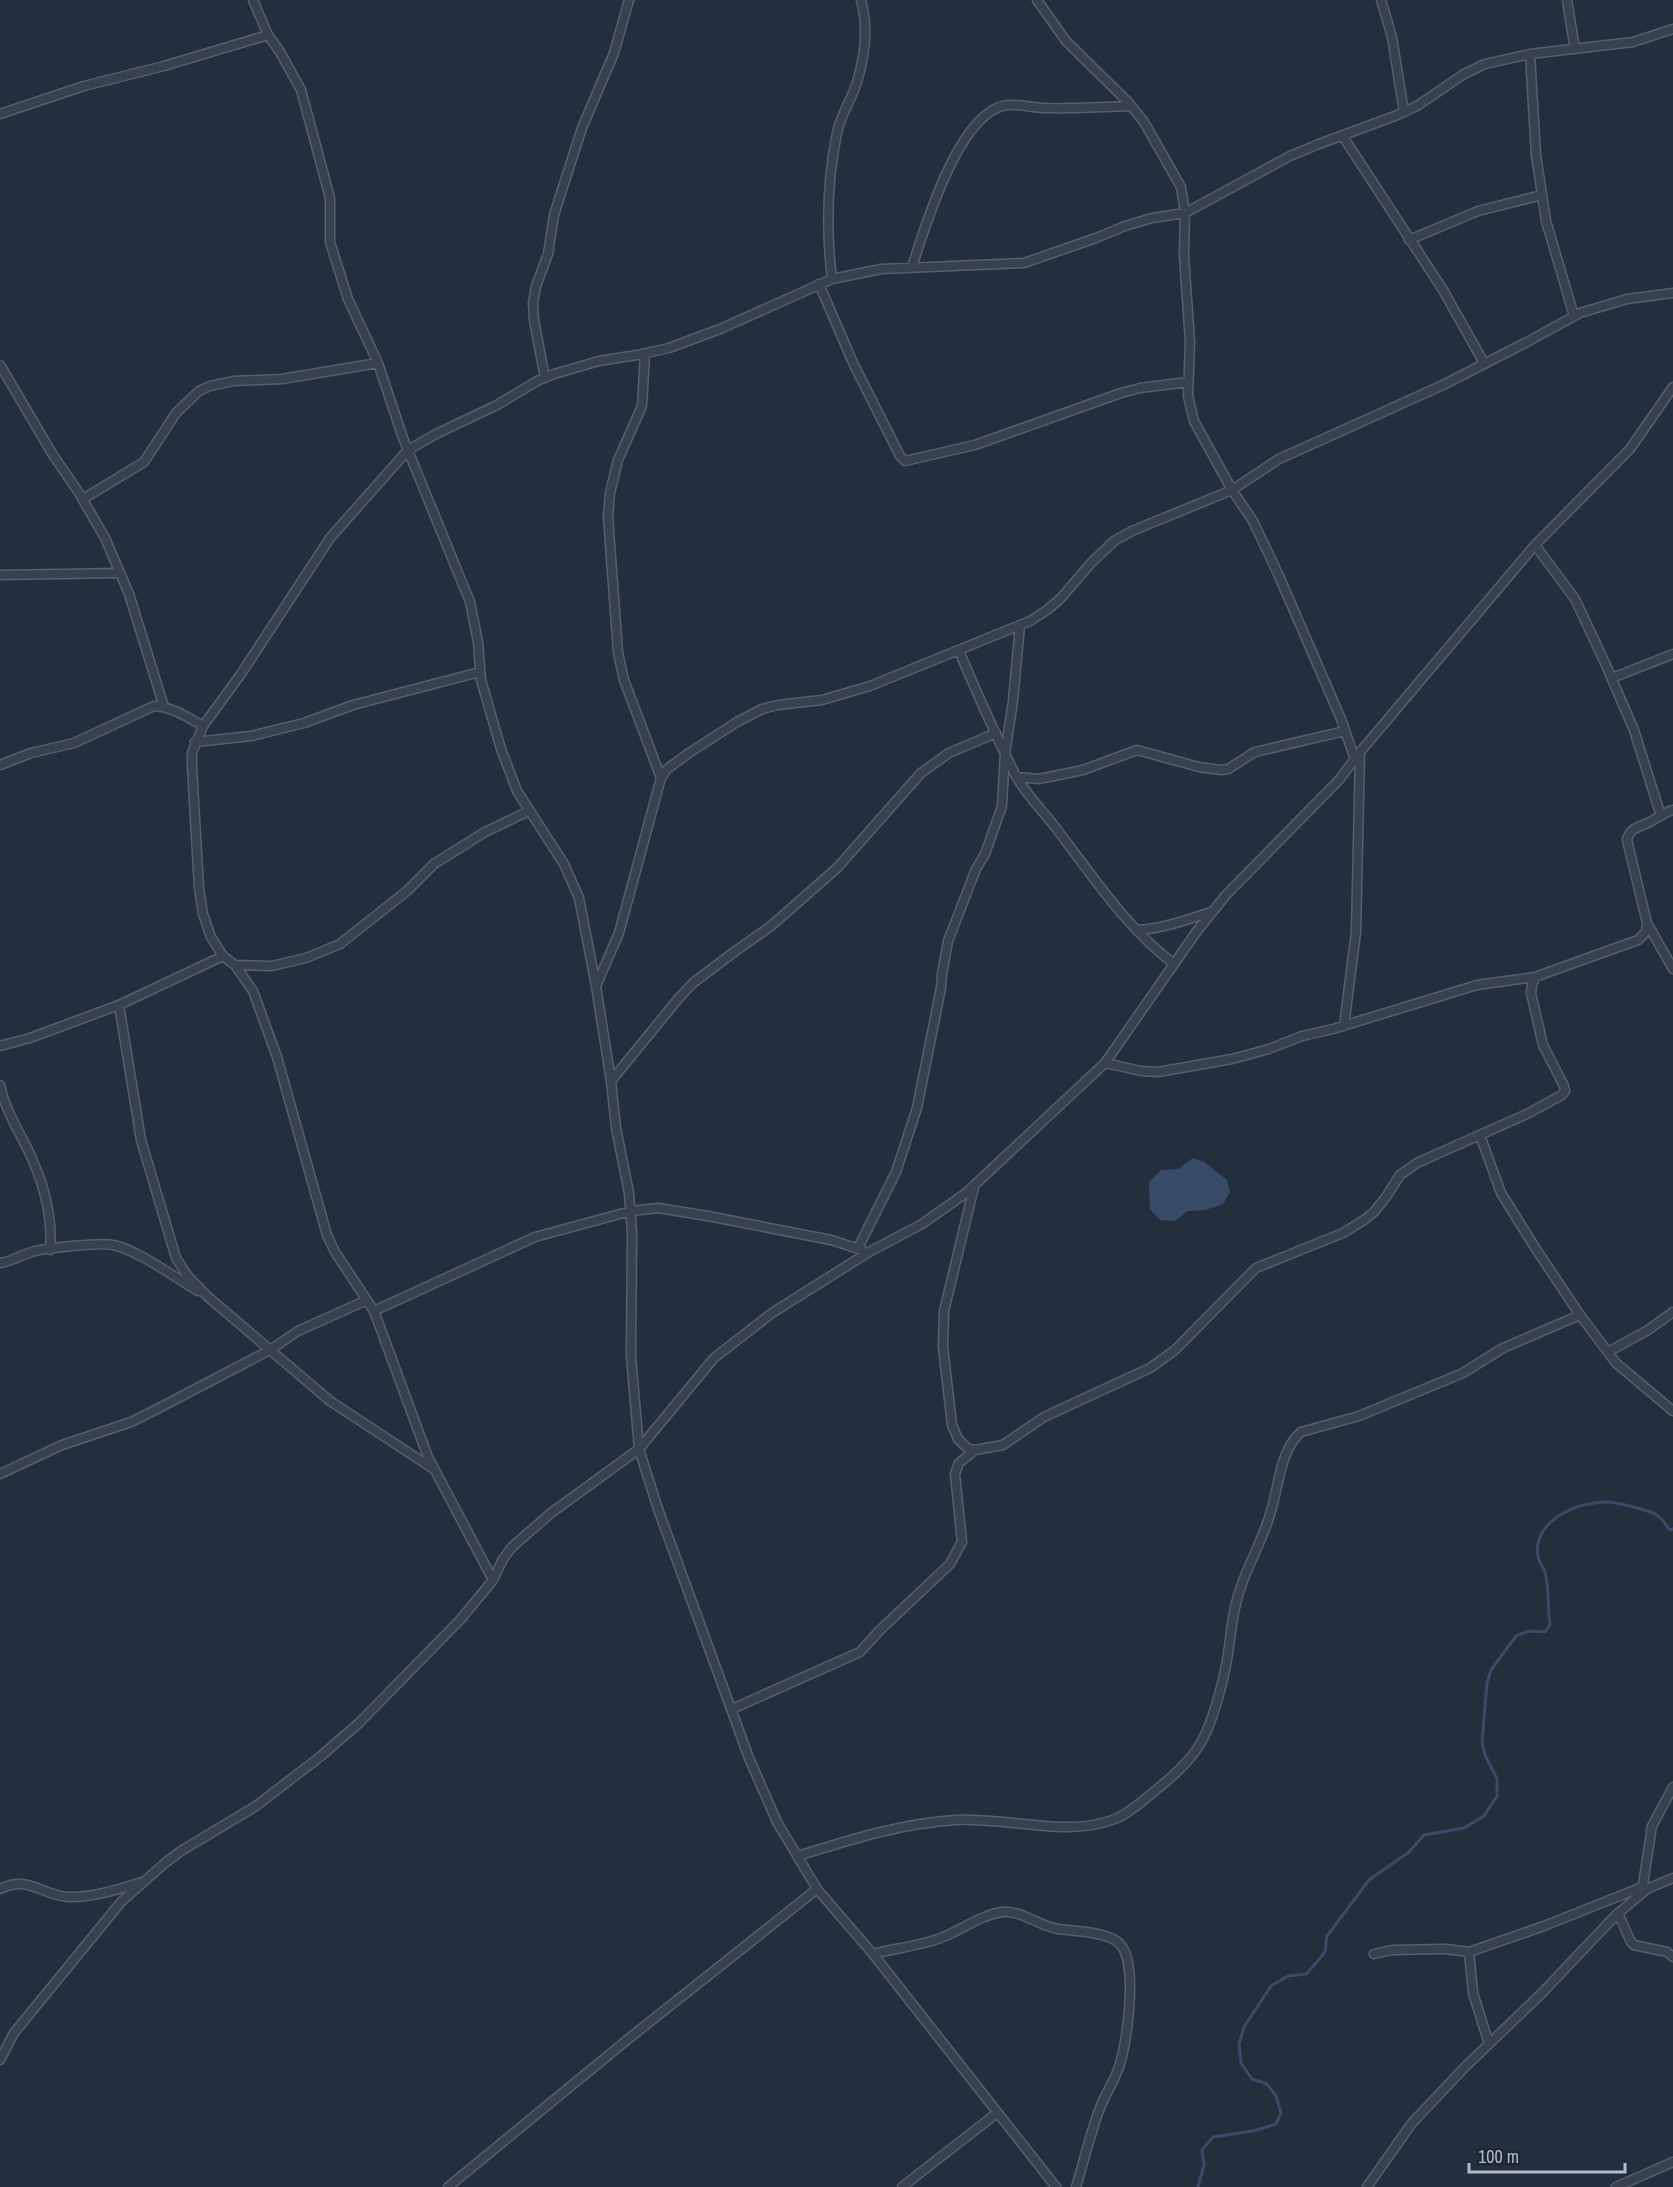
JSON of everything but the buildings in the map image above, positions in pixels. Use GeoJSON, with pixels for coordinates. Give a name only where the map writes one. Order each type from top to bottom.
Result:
{"type":"FeatureCollection","features":[{"type":"Feature","properties":{"kind":"street"},"geometry":{"type":"LineString","coordinates":[[253,0],[268,35],[301,90],[330,198],[330,242],[348,299],[378,363],[408,450],[470,602],[480,672],[487,705],[501,749],[517,791],[564,864],[579,898],[596,986],[616,1128],[629,1192],[632,1232],[631,1356],[639,1449],[658,1509],[749,1758],[777,1822],[817,1889],[873,1954],[1056,2187]]}},
{"type":"Feature","properties":{"kind":"street"},"geometry":{"type":"LineString","coordinates":[[545,378],[534,320],[533,303],[536,286],[548,254],[554,215],[582,128],[614,53],[629,0]]}},
{"type":"Feature","properties":{"kind":"street"},"geometry":{"type":"LineString","coordinates":[[832,279],[828,244],[831,177],[839,124],[857,82],[863,54],[865,27],[861,0]]}},
{"type":"Feature","properties":{"kind":"street"},"geometry":{"type":"LineString","coordinates":[[1037,0],[1066,41],[1144,122],[1181,187],[1185,213],[1184,256],[1190,342],[1188,382],[1194,421],[1232,490],[1253,521],[1345,731],[1358,755],[1356,932],[1344,1026]]}},
{"type":"Feature","properties":{"kind":"street"},"geometry":{"type":"LineString","coordinates":[[1381,0],[1392,38],[1404,112]]}},
{"type":"Feature","properties":{"kind":"street"},"geometry":{"type":"LineString","coordinates":[[1567,0],[1575,50]]}},
{"type":"Feature","properties":{"kind":"street"},"geometry":{"type":"LineString","coordinates":[[494,1580],[422,1443],[374,1311],[334,1252],[327,1235],[277,1057],[253,991],[235,965],[223,956],[211,936],[203,914],[199,888],[192,767],[195,742],[203,726],[241,674],[330,537],[408,450],[554,374],[599,361],[669,348],[720,329],[832,279],[881,269],[1024,263],[1125,226],[1152,218],[1185,213],[1290,156],[1404,112],[1447,87],[1473,68],[1530,54],[1633,42],[1673,29]]}},
{"type":"Feature","properties":{"kind":"street"},"geometry":{"type":"LineString","coordinates":[[0,114],[84,86],[164,66],[268,35]]}},
{"type":"Feature","properties":{"kind":"street"},"geometry":{"type":"LineString","coordinates":[[1530,54],[1536,154],[1546,221],[1574,316]]}},
{"type":"Feature","properties":{"kind":"street"},"geometry":{"type":"LineString","coordinates":[[912,267],[937,194],[946,175],[977,123],[992,110],[1006,105],[1049,108],[1131,106]]}},
{"type":"Feature","properties":{"kind":"street"},"geometry":{"type":"LineString","coordinates":[[1342,135],[1443,290],[1484,363]]}},
{"type":"Feature","properties":{"kind":"street"},"geometry":{"type":"LineString","coordinates":[[1409,240],[1478,211],[1542,195]]}},
{"type":"Feature","properties":{"kind":"street"},"geometry":{"type":"LineString","coordinates":[[819,284],[854,365],[900,456],[905,461],[975,445],[1121,393],[1140,388],[1188,382]]}},
{"type":"Feature","properties":{"kind":"street"},"geometry":{"type":"LineString","coordinates":[[596,986],[619,933],[661,778],[667,769],[737,722],[762,709],[777,705],[822,700],[851,692],[1020,625],[1047,610],[1114,541],[1132,531],[1232,490],[1279,459],[1443,385],[1574,316],[1627,299],[1673,294]]}},
{"type":"Feature","properties":{"kind":"street"},"geometry":{"type":"LineString","coordinates":[[645,354],[642,406],[618,460],[610,493],[608,517],[618,652],[624,680],[661,778]]}},
{"type":"Feature","properties":{"kind":"street"},"geometry":{"type":"LineString","coordinates":[[83,499],[144,462],[176,413],[199,391],[233,381],[282,379],[378,363]]}},
{"type":"Feature","properties":{"kind":"street"},"geometry":{"type":"LineString","coordinates":[[0,364],[105,538],[129,594],[164,706]]}},
{"type":"Feature","properties":{"kind":"street"},"geometry":{"type":"LineString","coordinates":[[0,2060],[14,2033],[106,1917],[144,1881],[181,1851],[256,1806],[351,1730],[460,1620],[494,1580],[503,1559],[512,1547],[551,1513],[639,1449],[714,1358],[772,1313],[868,1252],[922,1224],[966,1193],[1106,1063],[1174,964],[1226,895],[1339,780],[1535,545],[1630,449],[1673,387]]}},
{"type":"Feature","properties":{"kind":"street"},"geometry":{"type":"LineString","coordinates":[[1535,545],[1575,599],[1612,678],[1634,730],[1660,813]]}},
{"type":"Feature","properties":{"kind":"street"},"geometry":{"type":"LineString","coordinates":[[0,575],[120,573]]}},
{"type":"Feature","properties":{"kind":"street"},"geometry":{"type":"LineString","coordinates":[[858,1248],[896,1172],[916,1108],[941,988],[948,940],[976,869],[985,854],[1002,806],[1005,753],[1013,701],[1020,625]]}},
{"type":"Feature","properties":{"kind":"street"},"geometry":{"type":"LineString","coordinates":[[959,651],[1005,753],[1031,800],[1136,930],[1151,947],[1174,964]]}},
{"type":"Feature","properties":{"kind":"street"},"geometry":{"type":"LineString","coordinates":[[1612,678],[1673,654]]}},
{"type":"Feature","properties":{"kind":"street"},"geometry":{"type":"LineString","coordinates":[[195,742],[251,736],[304,723],[353,705],[480,672]]}},
{"type":"Feature","properties":{"kind":"street"},"geometry":{"type":"LineString","coordinates":[[0,765],[31,753],[74,743],[154,706],[164,706],[203,726]]}},
{"type":"Feature","properties":{"kind":"street"},"geometry":{"type":"LineString","coordinates":[[1017,777],[1039,779],[1083,770],[1137,750],[1199,767],[1221,770],[1228,769],[1255,752],[1345,731]]}},
{"type":"Feature","properties":{"kind":"street"},"geometry":{"type":"LineString","coordinates":[[611,1081],[693,983],[771,926],[837,868],[921,773],[949,753],[996,733]]}},
{"type":"Feature","properties":{"kind":"street"},"geometry":{"type":"LineString","coordinates":[[1673,810],[1660,813],[1652,821],[1634,828],[1627,840],[1647,923],[1673,969]]}},
{"type":"Feature","properties":{"kind":"street"},"geometry":{"type":"LineString","coordinates":[[235,965],[272,966],[306,958],[340,944],[407,891],[434,864],[485,832],[529,811]]}},
{"type":"Feature","properties":{"kind":"street"},"geometry":{"type":"LineString","coordinates":[[1136,930],[1175,924],[1213,912]]}},
{"type":"Feature","properties":{"kind":"street"},"geometry":{"type":"LineString","coordinates":[[1106,1063],[1141,1071],[1158,1072],[1232,1059],[1269,1049],[1302,1036],[1344,1026],[1477,986],[1536,977],[1638,940],[1646,932],[1647,923]]}},
{"type":"Feature","properties":{"kind":"street"},"geometry":{"type":"LineString","coordinates":[[0,1046],[30,1038],[119,1005],[223,956]]}},
{"type":"Feature","properties":{"kind":"street"},"geometry":{"type":"LineString","coordinates":[[974,1185],[944,1311],[943,1347],[952,1425],[958,1439],[967,1448],[975,1450],[1003,1445],[1044,1417],[1150,1368],[1175,1350],[1256,1268],[1343,1233],[1374,1212],[1400,1175],[1417,1162],[1527,1114],[1562,1095],[1564,1086],[1543,1046],[1531,993],[1536,977]]}},
{"type":"Feature","properties":{"kind":"street"},"geometry":{"type":"LineString","coordinates":[[119,1005],[141,1140],[176,1258],[187,1275],[207,1296],[330,1401],[435,1470]]}},
{"type":"Feature","properties":{"kind":"street"},"geometry":{"type":"LineString","coordinates":[[0,1085],[6,1108],[29,1151],[44,1188],[51,1227],[50,1250]]}},
{"type":"Feature","properties":{"kind":"street"},"geometry":{"type":"LineString","coordinates":[[1480,1135],[1501,1193],[1580,1315],[1616,1363],[1673,1412]]}},
{"type":"Feature","properties":{"kind":"street"},"geometry":{"type":"LineString","coordinates":[[374,1311],[535,1237],[631,1211],[658,1208],[678,1211],[831,1240],[868,1252]]}},
{"type":"Feature","properties":{"kind":"street"},"geometry":{"type":"LineString","coordinates":[[0,1263],[36,1251],[99,1244],[112,1245],[128,1250],[207,1296]]}},
{"type":"Feature","properties":{"kind":"street"},"geometry":{"type":"LineString","coordinates":[[0,1474],[62,1445],[131,1422],[270,1350],[298,1331],[367,1300]]}},
{"type":"Feature","properties":{"kind":"street"},"geometry":{"type":"LineString","coordinates":[[1608,1352],[1648,1330],[1673,1312]]}},
{"type":"Feature","properties":{"kind":"street"},"geometry":{"type":"LineString","coordinates":[[798,1856],[875,1834],[958,1819],[1061,1827],[1090,1826],[1116,1818],[1140,1803],[1178,1773],[1199,1747],[1210,1720],[1227,1657],[1238,1594],[1266,1530],[1282,1466],[1293,1438],[1301,1432],[1359,1416],[1463,1373],[1503,1348],[1580,1315]]}},
{"type":"Feature","properties":{"kind":"street"},"geometry":{"type":"LineString","coordinates":[[732,1709],[860,1652],[950,1564],[962,1542],[955,1474],[959,1463],[975,1450]]}},
{"type":"Feature","properties":{"kind":"street"},"geometry":{"type":"LineString","coordinates":[[1367,2187],[1412,2123],[1489,2044],[1542,1994],[1642,1890],[1652,1826],[1673,1787]]}},
{"type":"Feature","properties":{"kind":"street"},"geometry":{"type":"LineString","coordinates":[[1374,1954],[1392,1950],[1446,1949],[1469,1952],[1673,1878]]}},
{"type":"Feature","properties":{"kind":"street"},"geometry":{"type":"LineString","coordinates":[[0,1889],[13,1883],[22,1884],[67,1897],[84,1896],[144,1881]]}},
{"type":"Feature","properties":{"kind":"street"},"geometry":{"type":"LineString","coordinates":[[448,2187],[627,2040],[817,1889]]}},
{"type":"Feature","properties":{"kind":"street"},"geometry":{"type":"LineString","coordinates":[[873,1954],[924,1944],[1000,1912],[1013,1912],[1052,1928],[1108,1937],[1120,1944],[1126,1955],[1131,1991],[1126,2036],[1119,2066],[1100,2107],[1076,2187]]}},
{"type":"Feature","properties":{"kind":"street"},"geometry":{"type":"LineString","coordinates":[[1618,1913],[1631,1942],[1635,1945],[1667,1952],[1673,1957]]}},
{"type":"Feature","properties":{"kind":"street"},"geometry":{"type":"LineString","coordinates":[[1469,1952],[1473,1993],[1489,2044]]}},
{"type":"Feature","properties":{"kind":"street"},"geometry":{"type":"LineString","coordinates":[[902,2187],[997,2113]]}},
{"type":"Feature","properties":{"kind":"street"},"geometry":{"type":"LineString","coordinates":[[1616,2187],[1673,2162]]}},
{"type":"Feature","properties":{"kind":"water"},"geometry":{"type":"Polygon","coordinates":[[[1193,1158],[1204,1162],[1227,1180],[1230,1192],[1223,1204],[1205,1210],[1188,1211],[1175,1221],[1160,1220],[1150,1209],[1149,1182],[1161,1170],[1178,1169],[1193,1158]]]}},
{"type":"Feature","properties":{"kind":"waterway"},"geometry":{"type":"LineString","coordinates":[[1198,2187],[1204,2165],[1202,2150],[1213,2137],[1253,2131],[1276,2124],[1281,2113],[1276,2096],[1267,2084],[1252,2079],[1241,2063],[1239,2044],[1244,2027],[1271,1986],[1288,1976],[1306,1974],[1325,1952],[1327,1936],[1369,1880],[1409,1852],[1424,1835],[1464,1828],[1484,1816],[1497,1796],[1497,1779],[1485,1755],[1482,1742],[1487,1683],[1491,1670],[1516,1636],[1529,1631],[1545,1632],[1550,1625],[1547,1582],[1537,1551],[1538,1543],[1548,1525],[1555,1518],[1574,1508],[1605,1502],[1623,1504],[1652,1513],[1661,1519],[1670,1530],[1673,1529]]}}]}
